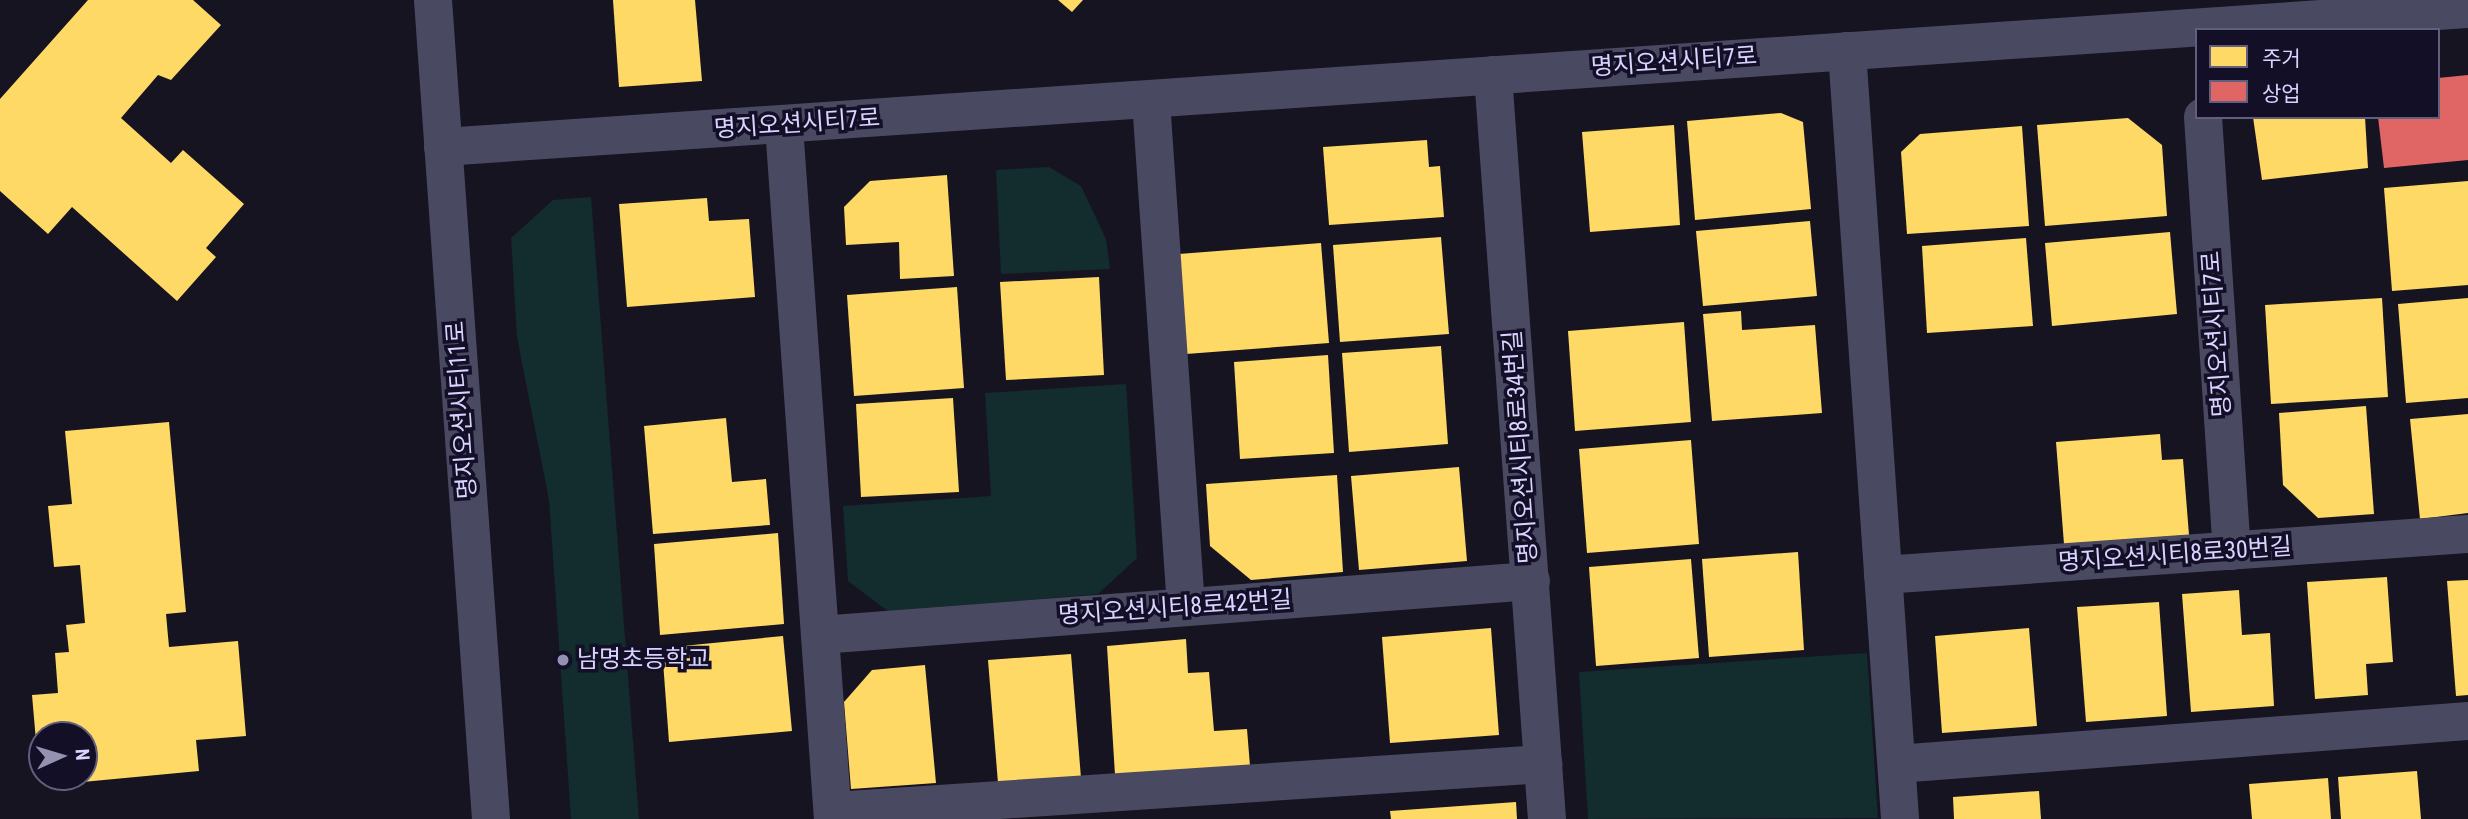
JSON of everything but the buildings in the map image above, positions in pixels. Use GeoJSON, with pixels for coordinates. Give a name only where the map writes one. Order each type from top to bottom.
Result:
{"type":"FeatureCollection","features":[{"type":"Feature","properties":{"kind":"street","name":"명지오션시티11로"},"geometry":{"type":"LineString","coordinates":[[433,0],[491,819]]}},
{"type":"Feature","properties":{"kind":"street","name":"명지오션시티7로"},"geometry":{"type":"LineString","coordinates":[[2197,28],[2468,9]]}},
{"type":"Feature","properties":{"kind":"street","name":"명지오션시티7로"},"geometry":{"type":"LineString","coordinates":[[443,147],[784,126],[2195,28]]}},
{"type":"Feature","properties":{"kind":"street"},"geometry":{"type":"LineString","coordinates":[[1847,51],[1900,819]]}},
{"type":"Feature","properties":{"kind":"street","name":"명지오션시티8로34번길"},"geometry":{"type":"LineString","coordinates":[[1493,75],[1548,819]]}},
{"type":"Feature","properties":{"kind":"street"},"geometry":{"type":"LineString","coordinates":[[1151,101],[1186,607]]}},
{"type":"Feature","properties":{"kind":"street","name":"명지오션시티7로"},"geometry":{"type":"LineString","coordinates":[[2203,119],[2232,551]]}},
{"type":"Feature","properties":{"kind":"street"},"geometry":{"type":"LineString","coordinates":[[784,126],[833,815],[1543,764]]}},
{"type":"Feature","properties":{"kind":"street","name":"명지오션시티8로30번길"},"geometry":{"type":"LineString","coordinates":[[1883,575],[2468,534]]}},
{"type":"Feature","properties":{"kind":"street","name":"명지오션시티8로42번길"},"geometry":{"type":"LineString","coordinates":[[820,635],[1531,581]]}},
{"type":"Feature","properties":{"kind":"street"},"geometry":{"type":"LineString","coordinates":[[1897,764],[2468,721]]}},
{"type":"Feature","properties":{"kind":"green space"},"geometry":{"type":"Polygon","coordinates":[[[1049,167],[1081,186],[1106,239],[1110,269],[1001,274],[996,170],[1049,167]]]}},
{"type":"Feature","properties":{"kind":"green space"},"geometry":{"type":"Polygon","coordinates":[[[591,197],[639,819],[571,819],[549,500],[517,337],[511,238],[553,200],[591,197]]]}},
{"type":"Feature","properties":{"kind":"green space"},"geometry":{"type":"Polygon","coordinates":[[[1126,384],[1137,558],[1098,594],[889,612],[848,581],[843,506],[991,496],[985,393],[1126,384]]]}},
{"type":"Feature","properties":{"kind":"green space"},"geometry":{"type":"Polygon","coordinates":[[[1867,653],[1878,818],[1588,819],[1579,672],[1867,653]]]}},
{"type":"Feature","properties":{"kind":"place","name":"남명초등학교"},"geometry":{"type":"Point","coordinates":[563,660]}}]}
